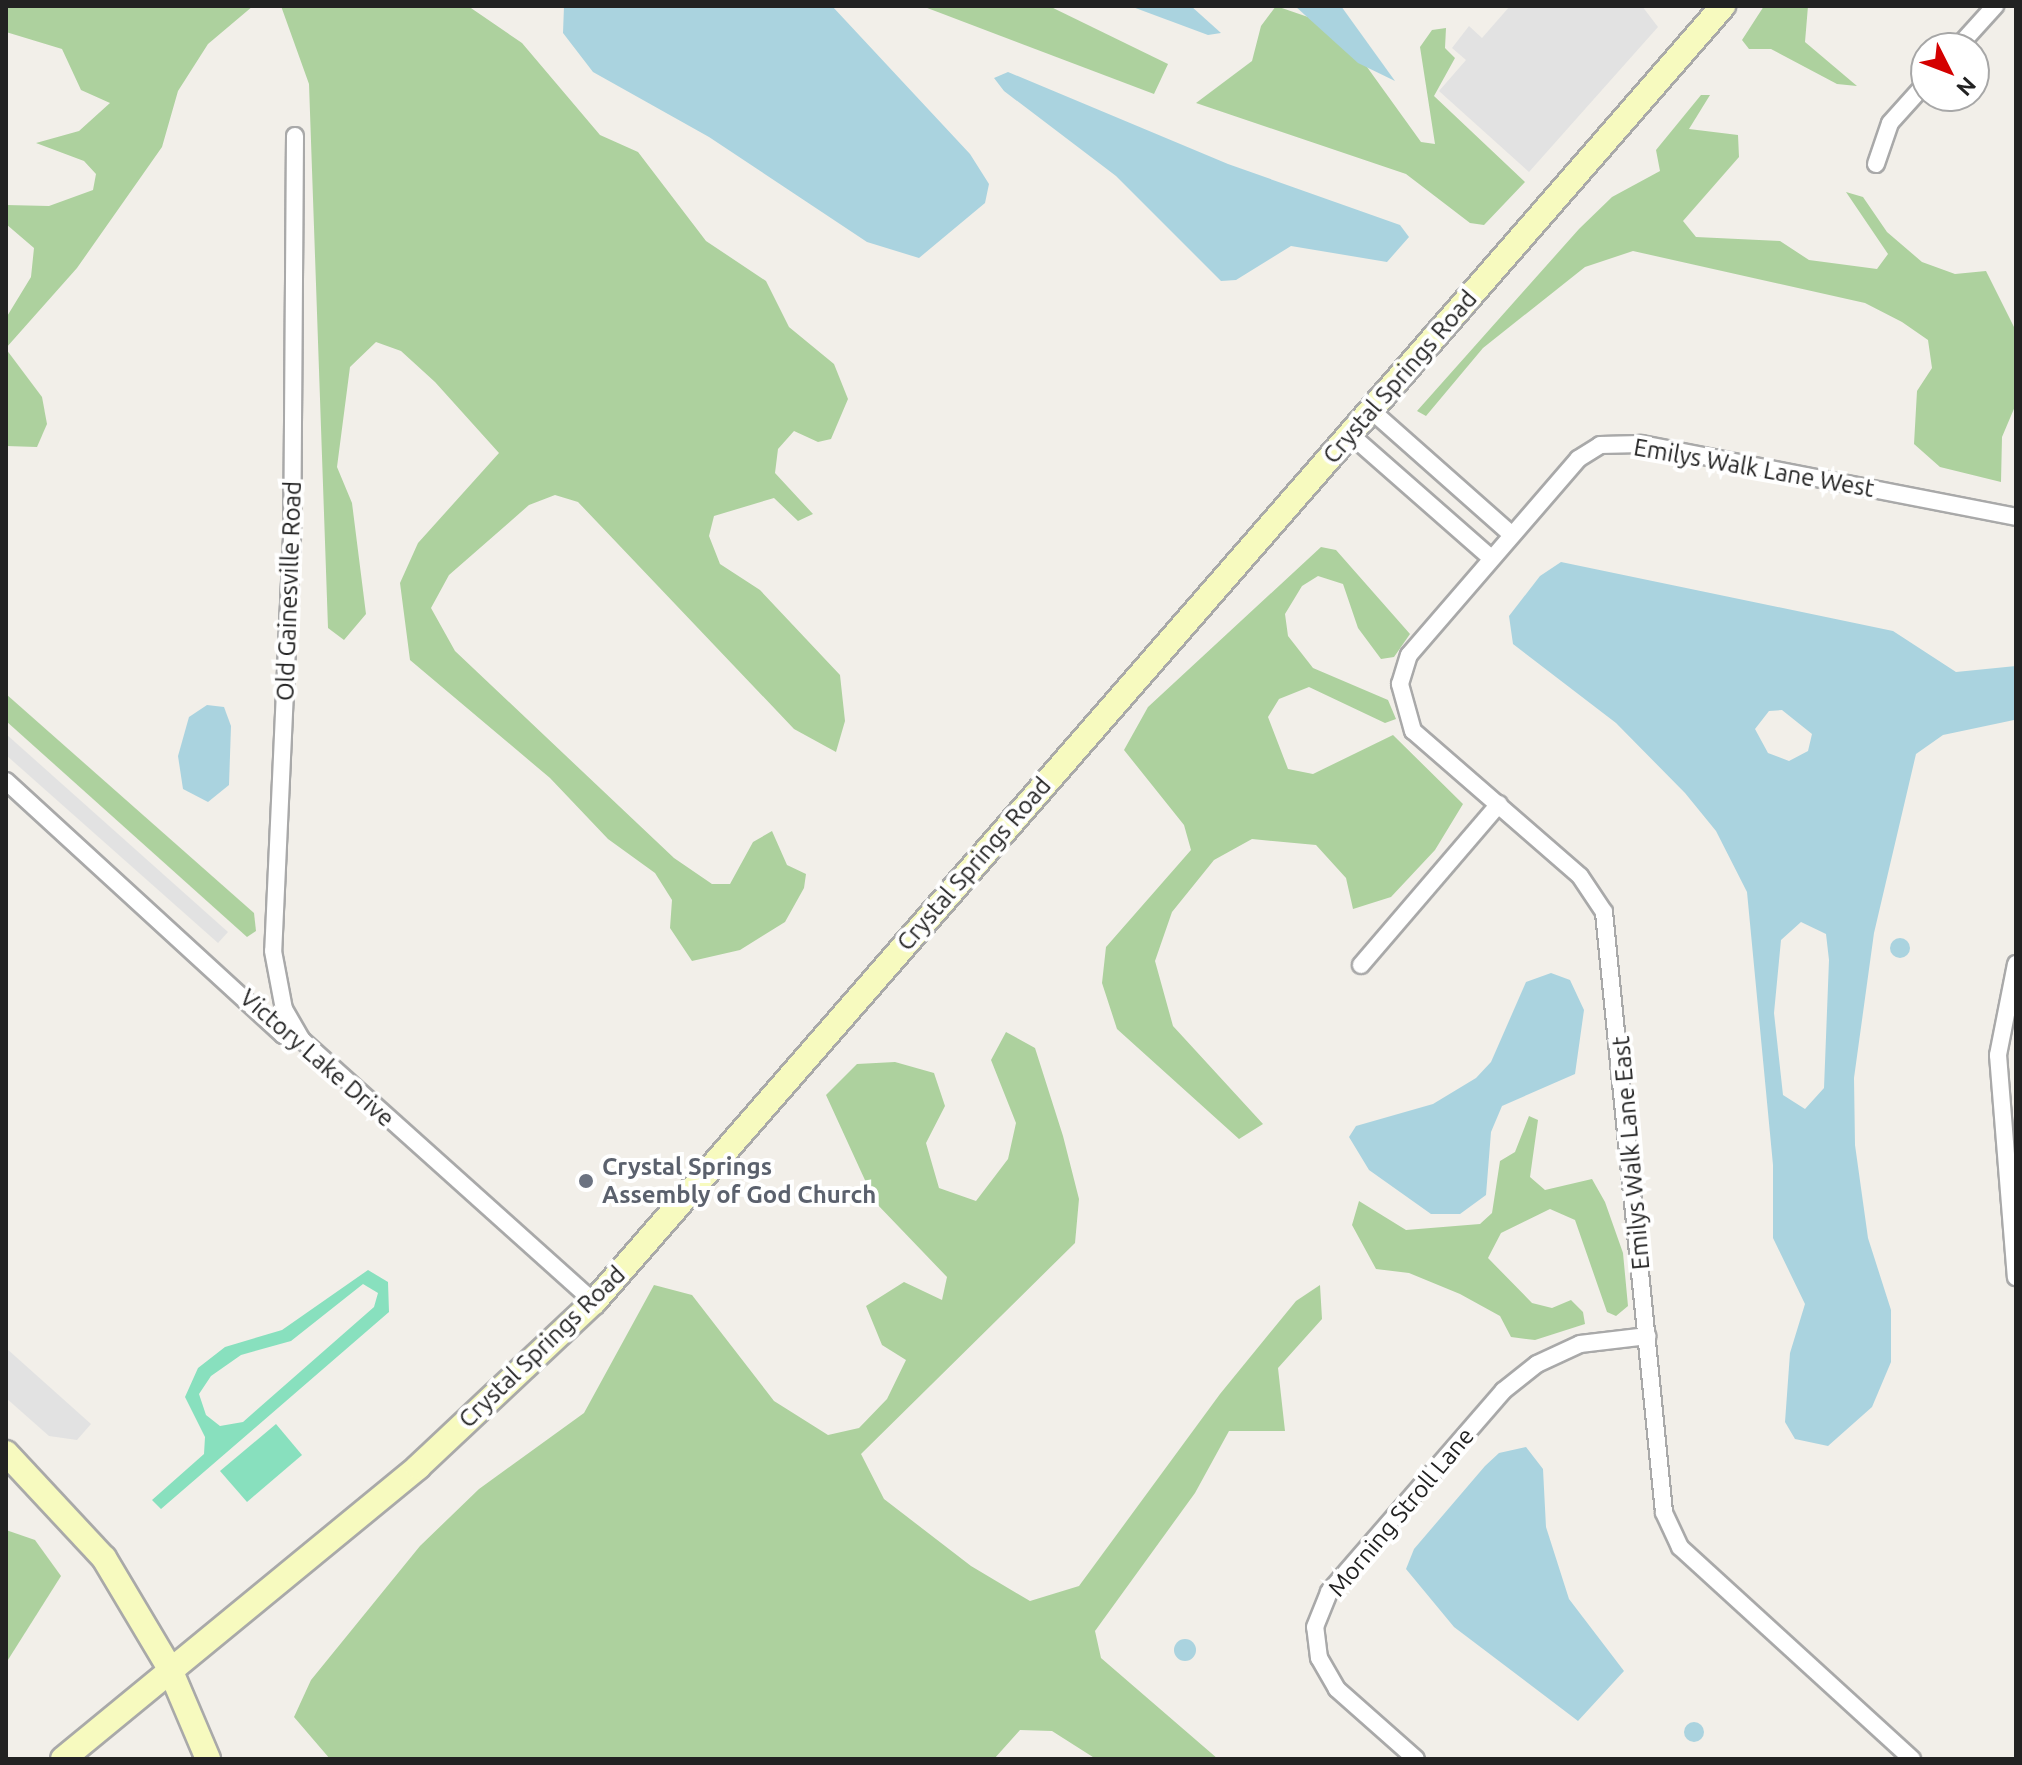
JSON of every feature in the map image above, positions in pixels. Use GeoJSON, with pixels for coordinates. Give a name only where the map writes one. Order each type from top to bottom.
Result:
{"type":"FeatureCollection","features":[{"type":"Feature","properties":{"kind":"street","name":"Crystal Springs Road"},"geometry":{"type":"LineString","coordinates":[[63,1759],[169,1667],[418,1467],[594,1302],[1352,436],[1723,6]]}},
{"type":"Feature","properties":{"kind":"street"},"geometry":{"type":"LineString","coordinates":[[1971,32],[1995,6]]}},
{"type":"Feature","properties":{"kind":"street"},"geometry":{"type":"LineString","coordinates":[[1876,164],[1890,123],[1910,101]]}},
{"type":"Feature","properties":{"kind":"street","name":"Old Gainesville Road"},"geometry":{"type":"LineString","coordinates":[[295,136],[292,537],[273,951],[284,1009],[302,1040]]}},
{"type":"Feature","properties":{"kind":"street"},"geometry":{"type":"LineString","coordinates":[[1372,411],[1512,535]]}},
{"type":"Feature","properties":{"kind":"street"},"geometry":{"type":"LineString","coordinates":[[1352,436],[1491,558]]}},
{"type":"Feature","properties":{"kind":"street","name":"Emilys Walk Lane West"},"geometry":{"type":"LineString","coordinates":[[1491,558],[1578,459],[1614,444],[1641,444],[2016,517]]}},
{"type":"Feature","properties":{"kind":"street","name":"Emilys Walk Lane East"},"geometry":{"type":"LineString","coordinates":[[1491,558],[1409,655],[1400,684],[1413,731],[1580,876],[1604,912],[1664,1512],[1680,1547],[1912,1759]]}},
{"type":"Feature","properties":{"kind":"street","name":"Victory Lake Drive"},"geometry":{"type":"LineString","coordinates":[[6,781],[283,1035],[302,1040],[594,1302]]}},
{"type":"Feature","properties":{"kind":"street"},"geometry":{"type":"LineString","coordinates":[[1361,965],[1499,804]]}},
{"type":"Feature","properties":{"kind":"street"},"geometry":{"type":"LineString","coordinates":[[2016,964],[1998,1055],[2016,1277]]}},
{"type":"Feature","properties":{"kind":"street","name":"Morning Stroll Lane"},"geometry":{"type":"LineString","coordinates":[[1416,1759],[1337,1689],[1319,1658],[1315,1627],[1329,1592],[1525,1373],[1580,1344],[1648,1336]]}},
{"type":"Feature","properties":{"kind":"street"},"geometry":{"type":"LineString","coordinates":[[6,1453],[104,1558],[169,1667],[208,1759]]}},
{"type":"Feature","properties":{"kind":"green space"},"geometry":{"type":"Polygon","coordinates":[[[6,6],[253,6],[208,44],[178,91],[162,147],[77,268],[6,348],[6,318],[31,277],[34,248],[6,224],[6,205],[49,206],[93,190],[96,174],[84,161],[36,143],[79,131],[110,103],[81,90],[62,49],[6,32],[6,6]]]}},
{"type":"Feature","properties":{"kind":"green space"},"geometry":{"type":"Polygon","coordinates":[[[281,6],[468,6],[522,43],[600,135],[638,152],[706,241],[766,281],[789,327],[834,364],[848,399],[831,439],[818,442],[794,431],[778,449],[775,473],[813,514],[798,521],[774,498],[714,516],[709,536],[720,564],[760,590],[840,675],[845,721],[836,752],[794,729],[578,502],[555,495],[529,505],[449,575],[431,608],[455,651],[674,858],[712,884],[730,884],[753,842],[772,831],[787,865],[806,874],[804,888],[785,922],[740,950],[692,961],[670,928],[672,900],[655,873],[608,839],[550,778],[410,660],[400,583],[418,543],[499,453],[435,382],[401,351],[376,342],[350,367],[337,467],[352,503],[366,614],[344,640],[328,628],[309,84],[281,6]]]}},
{"type":"Feature","properties":{"kind":"green space"},"geometry":{"type":"Polygon","coordinates":[[[922,6],[1049,6],[1168,64],[1154,94],[922,6]]]}},
{"type":"Feature","properties":{"kind":"green space"},"geometry":{"type":"Polygon","coordinates":[[[1276,6],[1308,17],[1367,67],[1421,142],[1435,144],[1420,47],[1432,30],[1446,28],[1445,48],[1455,58],[1434,96],[1525,182],[1484,225],[1470,223],[1406,174],[1196,103],[1252,61],[1261,26],[1276,6]]]}},
{"type":"Feature","properties":{"kind":"green space"},"geometry":{"type":"Polygon","coordinates":[[[1764,6],[1808,6],[1805,42],[1857,86],[1837,84],[1771,49],[1749,49],[1742,40],[1764,6]]]}},
{"type":"Feature","properties":{"kind":"green space"},"geometry":{"type":"Polygon","coordinates":[[[1701,95],[1710,95],[1689,129],[1738,135],[1739,157],[1683,221],[1696,237],[1780,241],[1809,260],[1877,269],[1888,254],[1846,192],[1863,197],[1887,232],[1922,262],[1955,274],[1986,271],[2016,331],[2016,404],[2002,437],[2001,482],[1940,467],[1914,444],[1917,391],[1932,368],[1928,340],[1902,322],[1865,303],[1633,251],[1585,267],[1483,348],[1426,416],[1417,411],[1579,229],[1612,197],[1660,171],[1656,150],[1701,95]]]}},
{"type":"Feature","properties":{"kind":"green space"},"geometry":{"type":"Polygon","coordinates":[[[6,349],[42,397],[47,424],[37,447],[6,446],[6,349]]]}},
{"type":"Feature","properties":{"kind":"green space"},"geometry":{"type":"Polygon","coordinates":[[[1321,547],[1336,550],[1410,634],[1394,657],[1381,659],[1358,628],[1343,584],[1318,576],[1302,586],[1285,614],[1288,636],[1313,668],[1388,700],[1396,719],[1385,723],[1309,687],[1279,699],[1268,717],[1288,769],[1313,774],[1393,735],[1463,804],[1435,850],[1391,897],[1353,909],[1346,878],[1316,845],[1252,839],[1214,860],[1172,912],[1155,961],[1173,1026],[1263,1124],[1239,1139],[1117,1029],[1102,983],[1106,947],[1191,850],[1184,825],[1124,750],[1148,707],[1321,547]]]}},
{"type":"Feature","properties":{"kind":"green space"},"geometry":{"type":"Polygon","coordinates":[[[6,694],[254,913],[256,931],[247,937],[6,721],[6,694]]]}},
{"type":"Feature","properties":{"kind":"green space"},"geometry":{"type":"Polygon","coordinates":[[[1006,1032],[1035,1048],[1079,1199],[1075,1243],[861,1454],[884,1499],[971,1566],[1030,1601],[1079,1586],[1220,1394],[1296,1301],[1320,1285],[1322,1319],[1278,1368],[1285,1431],[1229,1431],[1195,1493],[1095,1631],[1101,1658],[1218,1759],[1096,1759],[1052,1731],[1020,1730],[994,1759],[330,1759],[294,1717],[311,1680],[420,1546],[479,1489],[584,1413],[654,1285],[692,1295],[774,1401],[828,1435],[859,1428],[887,1399],[906,1360],[882,1345],[866,1306],[904,1282],[942,1300],[947,1277],[875,1202],[826,1095],[857,1064],[895,1062],[934,1073],[945,1106],[926,1143],[939,1188],[976,1201],[1008,1159],[1016,1123],[991,1060],[1006,1032]]]}},
{"type":"Feature","properties":{"kind":"green space"},"geometry":{"type":"Polygon","coordinates":[[[1529,1116],[1538,1120],[1530,1177],[1545,1190],[1592,1179],[1605,1202],[1623,1253],[1628,1306],[1616,1316],[1607,1312],[1575,1220],[1550,1209],[1501,1233],[1488,1258],[1532,1303],[1552,1308],[1571,1300],[1583,1312],[1585,1324],[1535,1340],[1511,1337],[1500,1316],[1460,1294],[1409,1273],[1376,1269],[1352,1225],[1359,1201],[1406,1230],[1480,1224],[1492,1213],[1500,1161],[1515,1152],[1529,1116]]]}},
{"type":"Feature","properties":{"kind":"green space"},"geometry":{"type":"Polygon","coordinates":[[[368,1270],[388,1282],[389,1312],[161,1509],[152,1500],[204,1454],[205,1437],[185,1397],[198,1368],[225,1347],[282,1330],[368,1270]],[[363,1284],[291,1341],[241,1355],[211,1376],[199,1394],[206,1415],[220,1426],[243,1422],[374,1307],[378,1293],[363,1284]]]}},
{"type":"Feature","properties":{"kind":"green space"},"geometry":{"type":"Polygon","coordinates":[[[276,1424],[302,1455],[247,1502],[220,1471],[276,1424]]]}},
{"type":"Feature","properties":{"kind":"green space"},"geometry":{"type":"Polygon","coordinates":[[[6,1530],[35,1540],[61,1576],[6,1663],[6,1530]]]}},
{"type":"Feature","properties":{"kind":"shaded area"},"geometry":{"type":"Polygon","coordinates":[[[1510,6],[1642,6],[1658,27],[1529,172],[1439,91],[1466,60],[1452,48],[1469,26],[1482,38],[1510,6]]]}},
{"type":"Feature","properties":{"kind":"shaded area"},"geometry":{"type":"Polygon","coordinates":[[[6,734],[228,932],[218,943],[6,755],[6,734]]]}},
{"type":"Feature","properties":{"kind":"shaded area"},"geometry":{"type":"Polygon","coordinates":[[[6,1348],[91,1424],[77,1440],[49,1436],[6,1398],[6,1348]]]}},
{"type":"Feature","properties":{"kind":"water"},"geometry":{"type":"Polygon","coordinates":[[[564,6],[832,6],[970,154],[989,184],[985,203],[919,258],[867,242],[709,137],[593,72],[563,33],[564,6]]]}},
{"type":"Feature","properties":{"kind":"water"},"geometry":{"type":"Polygon","coordinates":[[[1130,6],[1191,6],[1221,33],[1208,35],[1130,6]]]}},
{"type":"Feature","properties":{"kind":"water"},"geometry":{"type":"Polygon","coordinates":[[[1295,6],[1341,6],[1395,81],[1358,63],[1295,6]]]}},
{"type":"Feature","properties":{"kind":"water"},"geometry":{"type":"Polygon","coordinates":[[[1008,72],[1228,164],[1400,225],[1409,237],[1387,262],[1291,246],[1236,280],[1221,281],[1116,176],[1004,91],[994,78],[1008,72]]]}},
{"type":"Feature","properties":{"kind":"water"},"geometry":{"type":"Polygon","coordinates":[[[1561,562],[1893,631],[1956,672],[2016,666],[2014,720],[1943,735],[1916,754],[1874,933],[1854,1078],[1855,1145],[1868,1238],[1891,1310],[1891,1362],[1872,1407],[1828,1446],[1795,1439],[1785,1422],[1790,1353],[1805,1304],[1773,1238],[1773,1165],[1747,892],[1716,831],[1685,793],[1616,723],[1513,644],[1509,616],[1540,576],[1561,562]],[[1782,710],[1769,711],[1755,729],[1768,753],[1789,761],[1808,751],[1812,734],[1782,710]],[[1801,922],[1781,940],[1774,1013],[1783,1095],[1805,1109],[1824,1088],[1829,960],[1826,934],[1801,922]]]}},
{"type":"Feature","properties":{"kind":"water"},"geometry":{"type":"Polygon","coordinates":[[[207,705],[224,707],[231,726],[229,785],[208,802],[183,789],[178,756],[189,717],[207,705]]]}},
{"type":"Feature","properties":{"kind":"water"},"geometry":{"type":"Polygon","coordinates":[[[1896,938],[1904,938],[1910,948],[1904,958],[1896,958],[1890,952],[1890,944],[1896,938]]]}},
{"type":"Feature","properties":{"kind":"water"},"geometry":{"type":"Polygon","coordinates":[[[1551,973],[1570,980],[1584,1010],[1575,1074],[1502,1106],[1491,1132],[1486,1195],[1460,1214],[1431,1214],[1369,1170],[1349,1137],[1356,1126],[1433,1104],[1476,1078],[1491,1062],[1526,982],[1551,973]]]}},
{"type":"Feature","properties":{"kind":"water"},"geometry":{"type":"Polygon","coordinates":[[[1526,1447],[1543,1469],[1546,1527],[1569,1599],[1624,1671],[1578,1721],[1454,1627],[1406,1569],[1414,1549],[1485,1466],[1499,1453],[1526,1447]]]}},
{"type":"Feature","properties":{"kind":"water"},"geometry":{"type":"Polygon","coordinates":[[[1185,1639],[1193,1642],[1196,1650],[1193,1658],[1185,1661],[1177,1658],[1174,1650],[1177,1642],[1185,1639]]]}},
{"type":"Feature","properties":{"kind":"water"},"geometry":{"type":"Polygon","coordinates":[[[1694,1722],[1701,1725],[1704,1732],[1701,1739],[1694,1742],[1687,1739],[1684,1732],[1687,1725],[1694,1722]]]}},
{"type":"Feature","properties":{"kind":"place","name":"Crystal Springs Assembly of God Church"},"geometry":{"type":"Point","coordinates":[586,1181]}}]}
